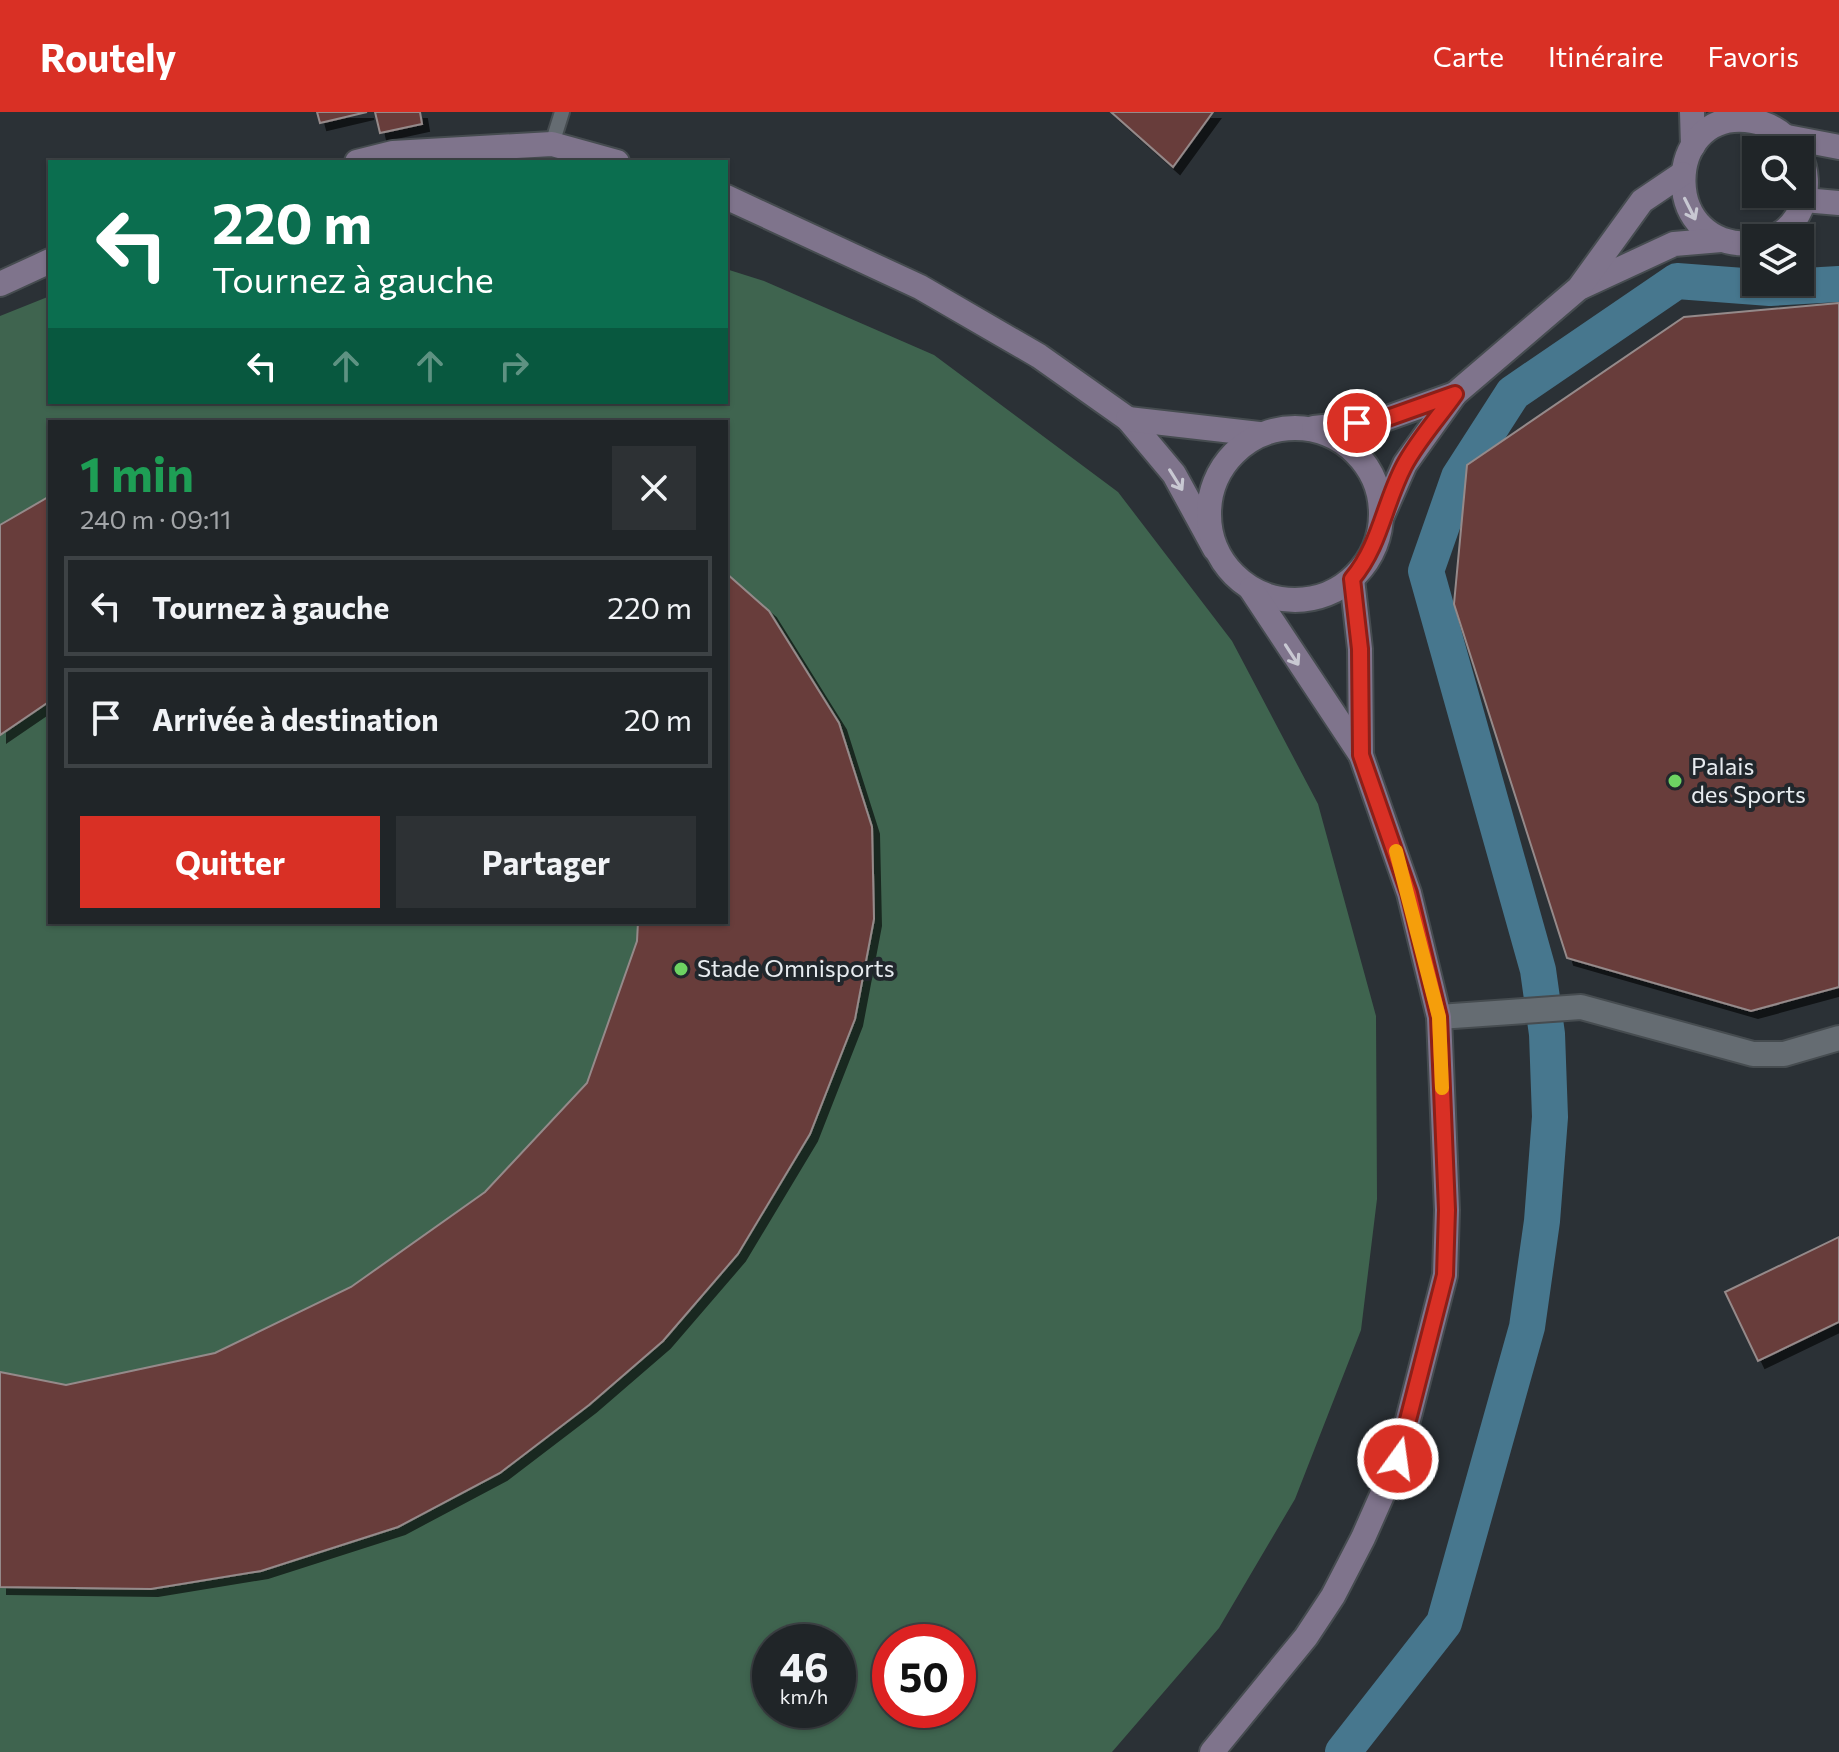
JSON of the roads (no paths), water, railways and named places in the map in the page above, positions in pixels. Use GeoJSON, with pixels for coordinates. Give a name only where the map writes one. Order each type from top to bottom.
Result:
{"type":"FeatureCollection","features":[{"type":"Feature","properties":{"kind":"main road"},"geometry":{"type":"LineString","coordinates":[[1692,112],[1693,146],[1682,174],[1683,195],[1690,214],[1704,230],[1721,240],[1742,245]]}},
{"type":"Feature","properties":{"kind":"main road"},"geometry":{"type":"LineString","coordinates":[[1693,146],[1722,124],[1739,120],[1782,136]]}},
{"type":"Feature","properties":{"kind":"main road"},"geometry":{"type":"LineString","coordinates":[[1814,142],[1839,147]]}},
{"type":"Feature","properties":{"kind":"main road"},"geometry":{"type":"LineString","coordinates":[[365,160],[393,153],[552,144],[610,160]]}},
{"type":"Feature","properties":{"kind":"main road"},"geometry":{"type":"LineString","coordinates":[[728,198],[920,287],[1039,356],[1128,419],[1174,474],[1230,572],[1251,589],[1276,599],[1303,601],[1330,594],[1352,579],[1368,561],[1378,540],[1382,516],[1405,464],[1455,394],[1579,288],[1642,201],[1682,174]]}},
{"type":"Feature","properties":{"kind":"main road"},"geometry":{"type":"LineString","coordinates":[[1814,201],[1839,203]]}},
{"type":"Feature","properties":{"kind":"main road"},"geometry":{"type":"LineString","coordinates":[[1579,288],[1674,244],[1721,240]]}},
{"type":"Feature","properties":{"kind":"main road"},"geometry":{"type":"LineString","coordinates":[[0,284],[48,262]]}},
{"type":"Feature","properties":{"kind":"main road"},"geometry":{"type":"LineString","coordinates":[[1215,549],[1208,522],[1210,495],[1219,470],[1237,448],[1259,434],[1286,427],[1313,429],[1379,421],[1455,394]]}},
{"type":"Feature","properties":{"kind":"main road"},"geometry":{"type":"LineString","coordinates":[[1128,419],[1259,434]]}},
{"type":"Feature","properties":{"kind":"main road"},"geometry":{"type":"LineString","coordinates":[[1313,429],[1336,437],[1355,451],[1370,470],[1379,492],[1382,516]]}},
{"type":"Feature","properties":{"kind":"main road"},"geometry":{"type":"LineString","coordinates":[[1352,579],[1360,649],[1361,755]]}},
{"type":"Feature","properties":{"kind":"main road"},"geometry":{"type":"LineString","coordinates":[[1212,1752],[1306,1637],[1333,1596],[1398,1459],[1445,1275],[1447,1210],[1439,1017],[1409,893],[1361,755],[1251,589]]}},
{"type":"Feature","properties":{"kind":"street"},"geometry":{"type":"LineString","coordinates":[[1439,1017],[1581,1007],[1753,1054],[1784,1054],[1839,1038]]}},
{"type":"Feature","properties":{"kind":"lane"},"geometry":{"type":"LineString","coordinates":[[552,144],[562,112]]}},
{"type":"Feature","properties":{"kind":"waterway"},"geometry":{"type":"LineString","coordinates":[[1343,1752],[1444,1623],[1527,1327],[1542,1221],[1550,1117],[1547,1034],[1538,970],[1426,571],[1459,477],[1513,393],[1677,281],[1770,288],[1839,284]]}},
{"type":"Feature","properties":{"kind":"place","name":"Palais des Sports"},"geometry":{"type":"Point","coordinates":[1675,781]}},
{"type":"Feature","properties":{"kind":"place","name":"Stade Omnisports"},"geometry":{"type":"Point","coordinates":[681,969]}}]}
